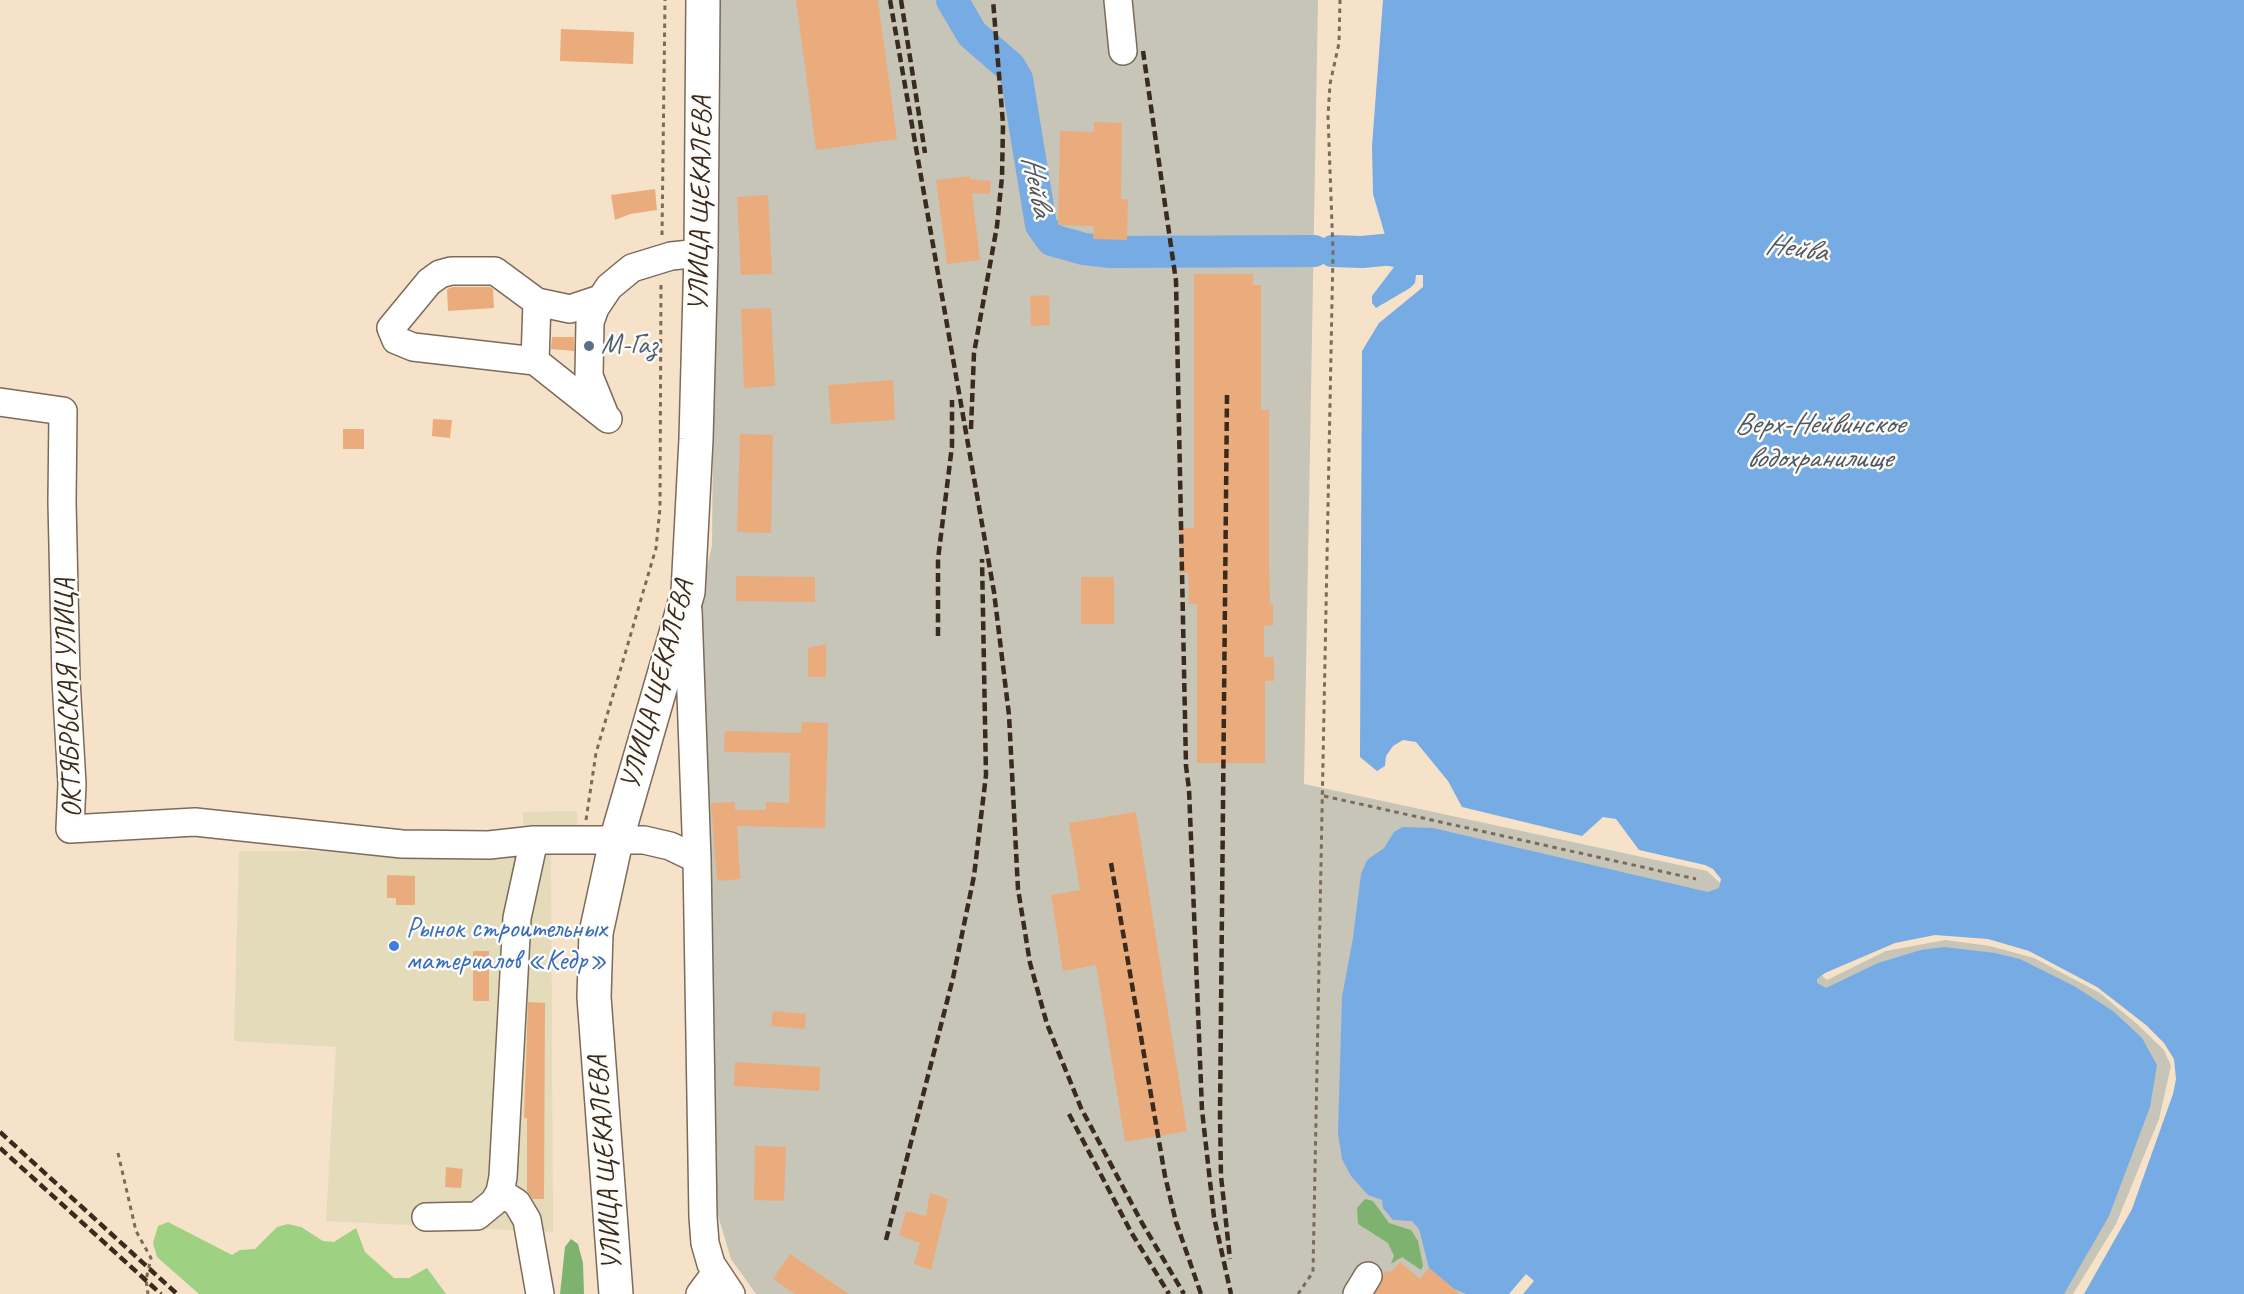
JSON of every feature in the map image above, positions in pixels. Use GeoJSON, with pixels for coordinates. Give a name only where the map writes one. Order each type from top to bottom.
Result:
{"type":"FeatureCollection","features":[{"type":"Feature","properties":{"kind":"main road","name":"УЛИЦА ЩЕКАЛЕВА"},"geometry":{"type":"LineString","coordinates":[[616,1294],[594,998],[596,933],[616,841],[688,592],[696,439],[701,253],[703,0]]}},
{"type":"Feature","properties":{"kind":"street"},"geometry":{"type":"LineString","coordinates":[[1118,0],[1123,51]]}},
{"type":"Feature","properties":{"kind":"street"},"geometry":{"type":"LineString","coordinates":[[600,299],[570,309],[537,302],[495,272],[451,270],[429,282],[391,328],[396,340],[413,347],[535,361],[613,425],[592,389],[588,362],[590,322],[600,299],[620,276],[640,265],[701,253]]}},
{"type":"Feature","properties":{"kind":"street"},"geometry":{"type":"LineString","coordinates":[[535,361],[537,302]]}},
{"type":"Feature","properties":{"kind":"street","name":"ОКТЯБРЬСКАЯ УЛИЦА"},"geometry":{"type":"LineString","coordinates":[[0,402],[63,411],[66,680],[72,784],[70,829],[195,822],[402,844],[489,845],[534,840],[644,840],[670,846],[697,859]]}},
{"type":"Feature","properties":{"kind":"street"},"geometry":{"type":"LineString","coordinates":[[688,592],[697,859],[703,1217],[705,1243],[715,1287]]}},
{"type":"Feature","properties":{"kind":"street"},"geometry":{"type":"LineString","coordinates":[[426,1217],[477,1216],[494,1202],[500,1192],[503,1177],[517,918],[534,840]]}},
{"type":"Feature","properties":{"kind":"street"},"geometry":{"type":"LineString","coordinates":[[500,1192],[517,1203],[527,1220],[540,1294]]}},
{"type":"Feature","properties":{"kind":"path"},"geometry":{"type":"LineString","coordinates":[[583,840],[596,753],[657,542],[660,508],[665,0]]}},
{"type":"Feature","properties":{"kind":"path"},"geometry":{"type":"LineString","coordinates":[[1298,1294],[1313,1272],[1333,251],[1328,116],[1330,84],[1339,43],[1340,0]]}},
{"type":"Feature","properties":{"kind":"path"},"geometry":{"type":"LineString","coordinates":[[1324,796],[1696,879]]}},
{"type":"Feature","properties":{"kind":"path"},"geometry":{"type":"LineString","coordinates":[[118,1153],[136,1232],[151,1258],[146,1280],[148,1294]]}},
{"type":"Feature","properties":{"kind":"shaded area"},"geometry":{"type":"Polygon","coordinates":[[[717,0],[1318,0],[1304,784],[1707,871],[1827,980],[1886,951],[1945,940],[1990,946],[2034,958],[2100,993],[2164,1050],[2171,1066],[2159,1119],[2116,1224],[2073,1294],[756,1294],[731,1259],[717,1212],[698,604],[712,546],[717,0]]]}},
{"type":"Feature","properties":{"kind":"shaded area","name":"Рынок строительных материалов «Кедр»"},"geometry":{"type":"Polygon","coordinates":[[[577,811],[578,849],[551,849],[553,1232],[326,1221],[336,1047],[234,1041],[239,851],[524,851],[523,812],[577,811]]]}},
{"type":"Feature","properties":{"kind":"green space"},"geometry":{"type":"Polygon","coordinates":[[[1365,1199],[1373,1201],[1389,1223],[1411,1230],[1418,1241],[1423,1266],[1421,1270],[1402,1257],[1391,1264],[1394,1256],[1388,1243],[1358,1224],[1357,1208],[1365,1199]]]}},
{"type":"Feature","properties":{"kind":"green space"},"geometry":{"type":"Polygon","coordinates":[[[168,1222],[232,1255],[240,1250],[255,1249],[277,1227],[288,1224],[301,1227],[323,1241],[334,1242],[356,1228],[365,1252],[394,1278],[409,1278],[427,1268],[446,1294],[199,1294],[157,1257],[153,1243],[158,1226],[168,1222]]]}},
{"type":"Feature","properties":{"kind":"green space"},"geometry":{"type":"Polygon","coordinates":[[[571,1239],[578,1244],[583,1263],[584,1294],[560,1294],[565,1247],[571,1239]]]}},
{"type":"Feature","properties":{"kind":"water","name":"Верх-Нейвинское водохранилище"},"geometry":{"type":"Polygon","coordinates":[[[1383,0],[2244,0],[2244,1294],[2084,1294],[2132,1209],[2173,1094],[2176,1079],[2174,1059],[2164,1043],[2146,1025],[2097,987],[2029,951],[1988,939],[1935,935],[1895,943],[1825,973],[1817,979],[1817,983],[1826,988],[1878,963],[1921,950],[1944,947],[1995,953],[2020,959],[2074,986],[2113,1011],[2142,1038],[2157,1065],[2150,1107],[2109,1216],[2064,1294],[1466,1294],[1454,1289],[1429,1268],[1419,1229],[1412,1221],[1393,1220],[1383,1208],[1382,1200],[1368,1195],[1351,1176],[1342,1159],[1338,1133],[1342,997],[1353,938],[1361,874],[1367,860],[1384,848],[1394,832],[1403,827],[1433,828],[1708,892],[1719,888],[1721,879],[1713,869],[1705,865],[1639,850],[1616,819],[1603,817],[1582,836],[1462,807],[1448,781],[1416,742],[1403,740],[1393,746],[1386,756],[1385,766],[1377,771],[1360,757],[1362,351],[1379,323],[1423,287],[1423,275],[1416,275],[1415,283],[1410,288],[1376,308],[1372,303],[1372,296],[1394,267],[1361,261],[1363,237],[1385,235],[1373,194],[1372,146],[1383,0]]]}},
{"type":"Feature","properties":{"kind":"pier"},"geometry":{"type":"Polygon","coordinates":[[[1526,1274],[1534,1281],[1523,1294],[1509,1294],[1526,1274]]]}},
{"type":"Feature","properties":{"kind":"building"},"geometry":{"type":"Polygon","coordinates":[[[796,0],[878,0],[897,139],[816,150],[796,0]]]}},
{"type":"Feature","properties":{"kind":"building"},"geometry":{"type":"Polygon","coordinates":[[[561,29],[634,32],[633,64],[560,61],[561,29]]]}},
{"type":"Feature","properties":{"kind":"building"},"geometry":{"type":"Polygon","coordinates":[[[1094,122],[1122,123],[1121,199],[1128,199],[1127,240],[1093,239],[1094,226],[1058,225],[1060,131],[1094,132],[1094,122]]]}},
{"type":"Feature","properties":{"kind":"building"},"geometry":{"type":"Polygon","coordinates":[[[970,176],[970,179],[991,181],[990,194],[972,193],[980,260],[947,264],[936,180],[970,176]]]}},
{"type":"Feature","properties":{"kind":"building"},"geometry":{"type":"Polygon","coordinates":[[[655,189],[657,210],[630,214],[615,220],[611,195],[655,189]]]}},
{"type":"Feature","properties":{"kind":"building"},"geometry":{"type":"Polygon","coordinates":[[[768,195],[772,274],[741,275],[737,197],[768,195]]]}},
{"type":"Feature","properties":{"kind":"building"},"geometry":{"type":"Polygon","coordinates":[[[1194,274],[1253,274],[1253,285],[1261,285],[1261,410],[1269,410],[1269,568],[1270,604],[1273,604],[1273,626],[1264,625],[1264,657],[1274,657],[1274,681],[1265,681],[1265,763],[1197,763],[1197,604],[1189,604],[1188,573],[1180,573],[1180,528],[1194,528],[1194,274]]]}},
{"type":"Feature","properties":{"kind":"building"},"geometry":{"type":"Polygon","coordinates":[[[490,287],[493,289],[494,308],[448,311],[447,289],[490,287]]]}},
{"type":"Feature","properties":{"kind":"building"},"geometry":{"type":"Polygon","coordinates":[[[1049,295],[1050,325],[1031,326],[1030,296],[1049,295]]]}},
{"type":"Feature","properties":{"kind":"building"},"geometry":{"type":"Polygon","coordinates":[[[771,308],[775,386],[744,388],[741,309],[771,308]]]}},
{"type":"Feature","properties":{"kind":"building"},"geometry":{"type":"Polygon","coordinates":[[[552,337],[574,337],[574,351],[551,349],[552,337]]]}},
{"type":"Feature","properties":{"kind":"building"},"geometry":{"type":"Polygon","coordinates":[[[893,380],[895,420],[831,424],[828,385],[893,380]]]}},
{"type":"Feature","properties":{"kind":"building"},"geometry":{"type":"Polygon","coordinates":[[[433,419],[452,420],[450,438],[432,436],[433,419]]]}},
{"type":"Feature","properties":{"kind":"building"},"geometry":{"type":"Polygon","coordinates":[[[343,429],[364,429],[364,449],[343,449],[343,429]]]}},
{"type":"Feature","properties":{"kind":"building"},"geometry":{"type":"Polygon","coordinates":[[[740,434],[773,435],[771,533],[737,532],[740,434]]]}},
{"type":"Feature","properties":{"kind":"building"},"geometry":{"type":"Polygon","coordinates":[[[736,576],[815,577],[815,602],[736,601],[736,576]]]}},
{"type":"Feature","properties":{"kind":"building"},"geometry":{"type":"Polygon","coordinates":[[[1081,577],[1114,577],[1114,624],[1081,624],[1081,577]]]}},
{"type":"Feature","properties":{"kind":"building"},"geometry":{"type":"Polygon","coordinates":[[[826,644],[826,677],[808,677],[808,648],[826,644]]]}},
{"type":"Feature","properties":{"kind":"building"},"geometry":{"type":"Polygon","coordinates":[[[802,722],[828,723],[825,828],[737,826],[740,879],[717,881],[711,803],[735,802],[735,810],[766,810],[766,802],[789,803],[790,753],[724,752],[725,731],[801,733],[802,722]]]}},
{"type":"Feature","properties":{"kind":"building"},"geometry":{"type":"Polygon","coordinates":[[[1136,812],[1187,1131],[1125,1142],[1096,965],[1063,971],[1051,895],[1080,890],[1069,823],[1136,812]]]}},
{"type":"Feature","properties":{"kind":"building"},"geometry":{"type":"Polygon","coordinates":[[[387,875],[415,876],[415,905],[396,905],[396,898],[387,898],[387,875]]]}},
{"type":"Feature","properties":{"kind":"building"},"geometry":{"type":"Polygon","coordinates":[[[473,951],[489,951],[489,1001],[473,1001],[473,951]]]}},
{"type":"Feature","properties":{"kind":"building"},"geometry":{"type":"Polygon","coordinates":[[[528,1002],[545,1003],[544,1199],[533,1199],[527,1191],[527,1118],[524,1118],[528,1002]]]}},
{"type":"Feature","properties":{"kind":"building"},"geometry":{"type":"Polygon","coordinates":[[[773,1011],[806,1014],[805,1029],[771,1026],[773,1011]]]}},
{"type":"Feature","properties":{"kind":"building"},"geometry":{"type":"Polygon","coordinates":[[[735,1062],[820,1067],[819,1091],[734,1086],[735,1062]]]}},
{"type":"Feature","properties":{"kind":"building"},"geometry":{"type":"Polygon","coordinates":[[[755,1146],[786,1147],[784,1201],[754,1200],[755,1146]]]}},
{"type":"Feature","properties":{"kind":"building"},"geometry":{"type":"Polygon","coordinates":[[[446,1167],[463,1169],[461,1188],[445,1187],[446,1167]]]}},
{"type":"Feature","properties":{"kind":"building"},"geometry":{"type":"Polygon","coordinates":[[[930,1193],[948,1199],[931,1270],[914,1264],[920,1243],[899,1235],[906,1211],[926,1216],[930,1193]]]}},
{"type":"Feature","properties":{"kind":"building"},"geometry":{"type":"Polygon","coordinates":[[[790,1254],[849,1294],[795,1294],[773,1279],[790,1254]]]}},
{"type":"Feature","properties":{"kind":"building"},"geometry":{"type":"Polygon","coordinates":[[[1400,1262],[1420,1279],[1429,1268],[1460,1294],[1375,1294],[1383,1275],[1387,1270],[1390,1273],[1400,1262]]]}},
{"type":"Feature","properties":{"kind":"waterway","name":"Нейва"},"geometry":{"type":"LineString","coordinates":[[952,0],[972,34],[1010,67],[1017,79],[1041,225],[1052,240],[1084,249],[1111,252],[1314,251]]}},
{"type":"Feature","properties":{"kind":"waterway","name":"Нейва"},"geometry":{"type":"LineString","coordinates":[[1333,251],[1362,252],[1404,248]]}},
{"type":"Feature","properties":{"kind":"railway"},"geometry":{"type":"LineString","coordinates":[[890,0],[994,592],[1009,715],[1018,889],[1030,963],[1047,1024],[1081,1108],[1142,1223],[1184,1294]]}},
{"type":"Feature","properties":{"kind":"railway"},"geometry":{"type":"LineString","coordinates":[[901,0],[925,153]]}},
{"type":"Feature","properties":{"kind":"railway"},"geometry":{"type":"LineString","coordinates":[[971,429],[974,353],[997,226],[1002,177],[1003,124],[993,0]]}},
{"type":"Feature","properties":{"kind":"railway"},"geometry":{"type":"LineString","coordinates":[[1143,51],[1176,281],[1186,766],[1189,789],[1202,1110],[1214,1217],[1231,1294]]}},
{"type":"Feature","properties":{"kind":"railway"},"geometry":{"type":"LineString","coordinates":[[1227,395],[1220,1115],[1221,1176],[1230,1259]]}},
{"type":"Feature","properties":{"kind":"railway"},"geometry":{"type":"LineString","coordinates":[[938,636],[938,559],[952,446],[952,400]]}},
{"type":"Feature","properties":{"kind":"railway"},"geometry":{"type":"LineString","coordinates":[[886,1240],[953,978],[974,876],[986,775],[982,559]]}},
{"type":"Feature","properties":{"kind":"railway"},"geometry":{"type":"LineString","coordinates":[[1111,863],[1165,1176],[1176,1222],[1201,1294]]}},
{"type":"Feature","properties":{"kind":"railway"},"geometry":{"type":"LineString","coordinates":[[1069,1114],[1131,1232],[1169,1294]]}},
{"type":"Feature","properties":{"kind":"railway"},"geometry":{"type":"LineString","coordinates":[[0,1132],[177,1294]]}},
{"type":"Feature","properties":{"kind":"railway"},"geometry":{"type":"LineString","coordinates":[[0,1148],[161,1294]]}},
{"type":"Feature","properties":{"kind":"place","name":"М-Газ"},"geometry":{"type":"Point","coordinates":[589,346]}},
{"type":"Feature","properties":{"kind":"place","name":"Рынок строительных материалов «Кедр»"},"geometry":{"type":"Point","coordinates":[394,946]}}]}
